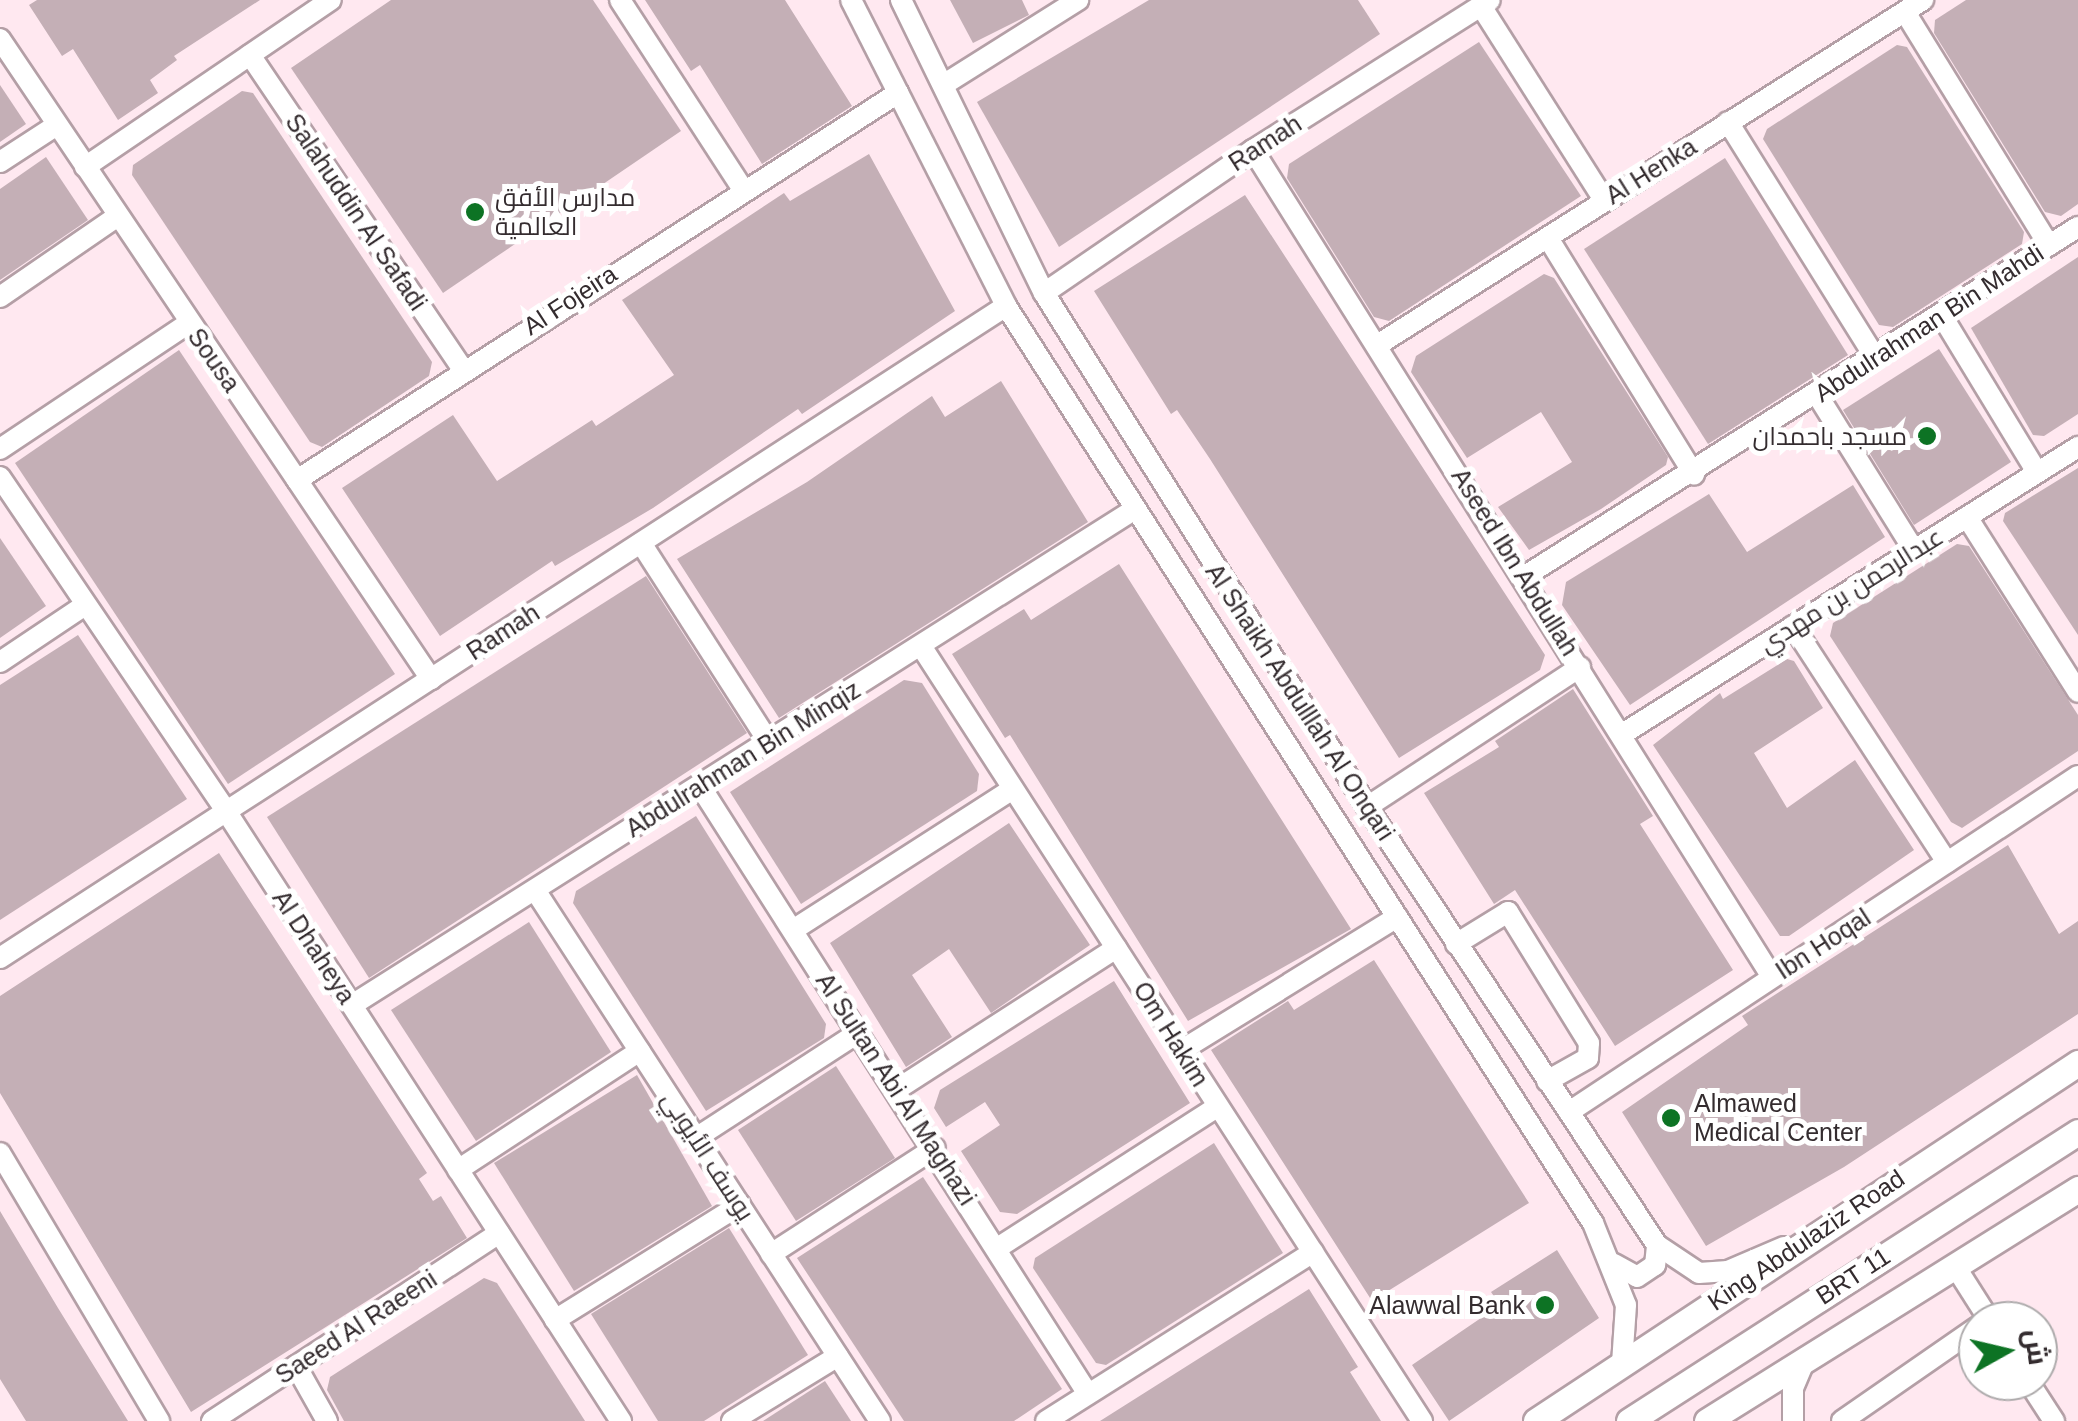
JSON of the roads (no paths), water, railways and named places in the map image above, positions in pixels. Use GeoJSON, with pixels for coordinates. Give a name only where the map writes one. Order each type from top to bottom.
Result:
{"type":"FeatureCollection","features":[{"type":"Feature","properties":{"kind":"main road","name":"King Abdulaziz Road"},"geometry":{"type":"LineString","coordinates":[[1536,1421],[1800,1241],[2078,1063]]}},
{"type":"Feature","properties":{"kind":"main road","name":"BRT 11"},"geometry":{"type":"LineString","coordinates":[[1629,1421],[2078,1132]]}},
{"type":"Feature","properties":{"kind":"main road"},"geometry":{"type":"LineString","coordinates":[[1707,1421],[2078,1189]]}},
{"type":"Feature","properties":{"kind":"street"},"geometry":{"type":"LineString","coordinates":[[85,167],[331,0]]}},
{"type":"Feature","properties":{"kind":"street"},"geometry":{"type":"LineString","coordinates":[[620,0],[742,188]]}},
{"type":"Feature","properties":{"kind":"street","name":"Al Shaikh Abdulllah Al Onqari"},"geometry":{"type":"LineString","coordinates":[[852,0],[1006,306],[1132,511],[1397,917],[1614,1264],[1629,1327],[1622,1364]]}},
{"type":"Feature","properties":{"kind":"street","name":"Al Shaikh Abdulllah Al Onqari"},"geometry":{"type":"LineString","coordinates":[[901,0],[1044,293],[1367,807],[1657,1245],[1699,1273],[1728,1271],[1800,1241]]}},
{"type":"Feature","properties":{"kind":"street","name":"Al Henka"},"geometry":{"type":"LineString","coordinates":[[1379,344],[1923,0]]}},
{"type":"Feature","properties":{"kind":"street"},"geometry":{"type":"LineString","coordinates":[[943,86],[1073,1]]}},
{"type":"Feature","properties":{"kind":"street"},"geometry":{"type":"LineString","coordinates":[[1485,3],[1604,200]]}},
{"type":"Feature","properties":{"kind":"street","name":"Ramah"},"geometry":{"type":"LineString","coordinates":[[1044,293],[1253,150],[1485,3]]}},
{"type":"Feature","properties":{"kind":"street"},"geometry":{"type":"LineString","coordinates":[[1905,12],[2049,245]]}},
{"type":"Feature","properties":{"kind":"street","name":"Sousa"},"geometry":{"type":"LineString","coordinates":[[0,39],[431,679]]}},
{"type":"Feature","properties":{"kind":"street","name":"Salahuddin Al Safadi"},"geometry":{"type":"LineString","coordinates":[[250,55],[463,370]]}},
{"type":"Feature","properties":{"kind":"street","name":"Al Fojeira"},"geometry":{"type":"LineString","coordinates":[[297,480],[742,188],[898,93]]}},
{"type":"Feature","properties":{"kind":"street"},"geometry":{"type":"LineString","coordinates":[[1728,122],[1875,357]]}},
{"type":"Feature","properties":{"kind":"street"},"geometry":{"type":"LineString","coordinates":[[0,162],[57,125]]}},
{"type":"Feature","properties":{"kind":"street","name":"Aseed Ibn Abdullah"},"geometry":{"type":"LineString","coordinates":[[1253,150],[1624,733],[1772,977]]}},
{"type":"Feature","properties":{"kind":"street"},"geometry":{"type":"LineString","coordinates":[[0,297],[118,216]]}},
{"type":"Feature","properties":{"kind":"street","name":"Abdulrahman Bin Mahdi"},"geometry":{"type":"LineString","coordinates":[[1525,576],[1818,396],[2078,227]]}},
{"type":"Feature","properties":{"kind":"street"},"geometry":{"type":"LineString","coordinates":[[1548,238],[1694,474]]}},
{"type":"Feature","properties":{"kind":"street","name":"Ramah"},"geometry":{"type":"LineString","coordinates":[[0,958],[1006,306]]}},
{"type":"Feature","properties":{"kind":"street"},"geometry":{"type":"LineString","coordinates":[[1942,316],[2038,472]]}},
{"type":"Feature","properties":{"kind":"street"},"geometry":{"type":"LineString","coordinates":[[0,449],[189,324]]}},
{"type":"Feature","properties":{"kind":"street"},"geometry":{"type":"LineString","coordinates":[[1818,396],[1914,550]]}},
{"type":"Feature","properties":{"kind":"street","name":"عبدالرحمن بن مهدي"},"geometry":{"type":"LineString","coordinates":[[1624,733],[2078,447]]}},
{"type":"Feature","properties":{"kind":"street","name":"Al Dhaheya"},"geometry":{"type":"LineString","coordinates":[[0,478],[226,811],[621,1421]]}},
{"type":"Feature","properties":{"kind":"street","name":"Abdulrahman Bin Minqiz"},"geometry":{"type":"LineString","coordinates":[[352,1004],[1132,511]]}},
{"type":"Feature","properties":{"kind":"street"},"geometry":{"type":"LineString","coordinates":[[1967,517],[2078,692]]}},
{"type":"Feature","properties":{"kind":"street"},"geometry":{"type":"LineString","coordinates":[[641,543],[769,742]]}},
{"type":"Feature","properties":{"kind":"street"},"geometry":{"type":"LineString","coordinates":[[0,662],[84,605]]}},
{"type":"Feature","properties":{"kind":"street"},"geometry":{"type":"LineString","coordinates":[[1793,626],[1947,862]]}},
{"type":"Feature","properties":{"kind":"street","name":"Om Hakim"},"geometry":{"type":"LineString","coordinates":[[922,646],[1422,1421]]}},
{"type":"Feature","properties":{"kind":"street"},"geometry":{"type":"LineString","coordinates":[[1367,807],[1580,667]]}},
{"type":"Feature","properties":{"kind":"street","name":"Ibn Hoqal"},"geometry":{"type":"LineString","coordinates":[[1568,1112],[2078,776]]}},
{"type":"Feature","properties":{"kind":"street","name":"Al Sultan Abi Al Maghazi"},"geometry":{"type":"LineString","coordinates":[[700,786],[999,1247],[1088,1394]]}},
{"type":"Feature","properties":{"kind":"street"},"geometry":{"type":"LineString","coordinates":[[793,930],[1014,789]]}},
{"type":"Feature","properties":{"kind":"street","name":"يوسف الأيوبي"},"geometry":{"type":"LineString","coordinates":[[535,890],[880,1421]]}},
{"type":"Feature","properties":{"kind":"street"},"geometry":{"type":"LineString","coordinates":[[1456,944],[1508,912],[1590,1043],[1588,1058],[1547,1081]]}},
{"type":"Feature","properties":{"kind":"street"},"geometry":{"type":"LineString","coordinates":[[1182,1050],[1397,917]]}},
{"type":"Feature","properties":{"kind":"street"},"geometry":{"type":"LineString","coordinates":[[896,1090],[1116,948]]}},
{"type":"Feature","properties":{"kind":"street"},"geometry":{"type":"LineString","coordinates":[[696,1138],[859,1032]]}},
{"type":"Feature","properties":{"kind":"street"},"geometry":{"type":"LineString","coordinates":[[458,1170],[640,1051]]}},
{"type":"Feature","properties":{"kind":"street"},"geometry":{"type":"LineString","coordinates":[[999,1247],[1216,1107]]}},
{"type":"Feature","properties":{"kind":"street"},"geometry":{"type":"LineString","coordinates":[[772,1254],[934,1148]]}},
{"type":"Feature","properties":{"kind":"street"},"geometry":{"type":"LineString","coordinates":[[0,1153],[159,1421]]}},
{"type":"Feature","properties":{"kind":"street"},"geometry":{"type":"LineString","coordinates":[[555,1320],[740,1206]]}},
{"type":"Feature","properties":{"kind":"street","name":"Saeed Al Raeeni"},"geometry":{"type":"LineString","coordinates":[[212,1421],[499,1233]]}},
{"type":"Feature","properties":{"kind":"street"},"geometry":{"type":"LineString","coordinates":[[1614,1264],[1637,1276],[1655,1265],[1657,1245]]}},
{"type":"Feature","properties":{"kind":"street"},"geometry":{"type":"LineString","coordinates":[[1046,1421],[1312,1252]]}},
{"type":"Feature","properties":{"kind":"street"},"geometry":{"type":"LineString","coordinates":[[1955,1266],[1977,1301]]}},
{"type":"Feature","properties":{"kind":"street"},"geometry":{"type":"LineString","coordinates":[[1842,1421],[1958,1341]]}},
{"type":"Feature","properties":{"kind":"street"},"geometry":{"type":"LineString","coordinates":[[732,1421],[838,1356]]}},
{"type":"Feature","properties":{"kind":"street"},"geometry":{"type":"LineString","coordinates":[[1793,1421],[1794,1388],[1806,1358]]}},
{"type":"Feature","properties":{"kind":"street"},"geometry":{"type":"LineString","coordinates":[[296,1366],[327,1421]]}},
{"type":"Feature","properties":{"kind":"place","name":"مدارس الأفق العالمية"},"geometry":{"type":"Point","coordinates":[475,212]}},
{"type":"Feature","properties":{"kind":"place","name":"مسجد باحمدان"},"geometry":{"type":"Point","coordinates":[1927,436]}},
{"type":"Feature","properties":{"kind":"place","name":"Almawed Medical Center"},"geometry":{"type":"Point","coordinates":[1671,1118]}},
{"type":"Feature","properties":{"kind":"place","name":"Alawwal Bank"},"geometry":{"type":"Point","coordinates":[1545,1305]}}]}
